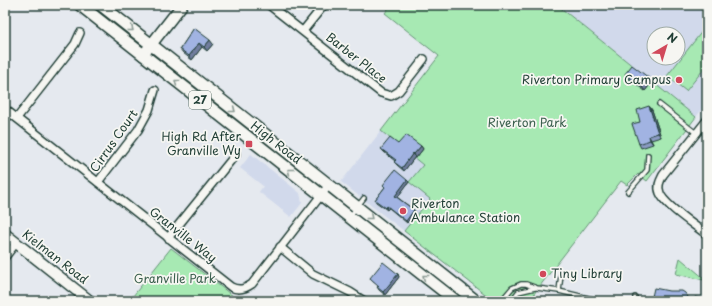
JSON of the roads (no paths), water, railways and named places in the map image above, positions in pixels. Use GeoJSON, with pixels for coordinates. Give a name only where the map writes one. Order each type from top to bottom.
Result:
{"type":"FeatureCollection","features":[{"type":"Feature","properties":{"kind":"main road","name":"High Road"},"geometry":{"type":"LineString","coordinates":[[80,5],[456,301]]}},
{"type":"Feature","properties":{"kind":"main road","name":"High Road"},"geometry":{"type":"LineString","coordinates":[[101,5],[328,185],[361,203],[476,301]]}},
{"type":"Feature","properties":{"kind":"street"},"geometry":{"type":"LineString","coordinates":[[149,43],[174,5]]}},
{"type":"Feature","properties":{"kind":"street"},"geometry":{"type":"LineString","coordinates":[[140,53],[182,5]]}},
{"type":"Feature","properties":{"kind":"street","name":"Barber Place"},"geometry":{"type":"LineString","coordinates":[[269,5],[381,93],[391,96],[399,91],[424,59]]}},
{"type":"Feature","properties":{"kind":"street"},"geometry":{"type":"LineString","coordinates":[[303,31],[324,5]]}},
{"type":"Feature","properties":{"kind":"street"},"geometry":{"type":"LineString","coordinates":[[16,118],[75,44],[80,34]]}},
{"type":"Feature","properties":{"kind":"street","name":"Cirrus Court"},"geometry":{"type":"LineString","coordinates":[[98,182],[138,130],[149,110],[155,90]]}},
{"type":"Feature","properties":{"kind":"street","name":"Granville Way"},"geometry":{"type":"LineString","coordinates":[[5,109],[231,287],[241,290],[252,284],[328,185]]}},
{"type":"Feature","properties":{"kind":"street"},"geometry":{"type":"LineString","coordinates":[[707,120],[663,175],[659,187],[660,193],[667,203],[707,234]]}},
{"type":"Feature","properties":{"kind":"street"},"geometry":{"type":"LineString","coordinates":[[168,238],[236,154]]}},
{"type":"Feature","properties":{"kind":"street","name":"Kielman Road"},"geometry":{"type":"LineString","coordinates":[[5,234],[88,301]]}},
{"type":"Feature","properties":{"kind":"street"},"geometry":{"type":"LineString","coordinates":[[5,257],[16,243]]}},
{"type":"Feature","properties":{"kind":"street"},"geometry":{"type":"LineString","coordinates":[[280,247],[313,274],[360,300]]}},
{"type":"Feature","properties":{"kind":"lane"},"geometry":{"type":"LineString","coordinates":[[659,104],[696,133]]}},
{"type":"Feature","properties":{"kind":"lane"},"geometry":{"type":"LineString","coordinates":[[628,192],[647,170],[648,155]]}},
{"type":"Feature","properties":{"kind":"lane"},"geometry":{"type":"LineString","coordinates":[[349,217],[361,203]]}},
{"type":"Feature","properties":{"kind":"lane"},"geometry":{"type":"LineString","coordinates":[[559,291],[561,276]]}},
{"type":"Feature","properties":{"kind":"lane"},"geometry":{"type":"LineString","coordinates":[[500,301],[514,286],[521,284],[526,284],[534,288],[559,291],[602,301]]}},
{"type":"Feature","properties":{"kind":"lane"},"geometry":{"type":"LineString","coordinates":[[511,301],[518,292],[534,288]]}},
{"type":"Feature","properties":{"kind":"place","name":"Riverton Primary Campus"},"geometry":{"type":"Point","coordinates":[679,80]}},
{"type":"Feature","properties":{"kind":"place","name":"High Rd After Granville Wy"},"geometry":{"type":"Point","coordinates":[249,144]}},
{"type":"Feature","properties":{"kind":"place","name":"Riverton Ambulance Station"},"geometry":{"type":"Point","coordinates":[403,211]}},
{"type":"Feature","properties":{"kind":"place","name":"Tiny Library"},"geometry":{"type":"Point","coordinates":[543,274]}},
{"type":"Feature","properties":{"kind":"park label","name":"Riverton Park"},"geometry":{"type":"Point","coordinates":[527,123]}},
{"type":"Feature","properties":{"kind":"park label","name":"Granville Park"},"geometry":{"type":"Point","coordinates":[175,279]}}]}
